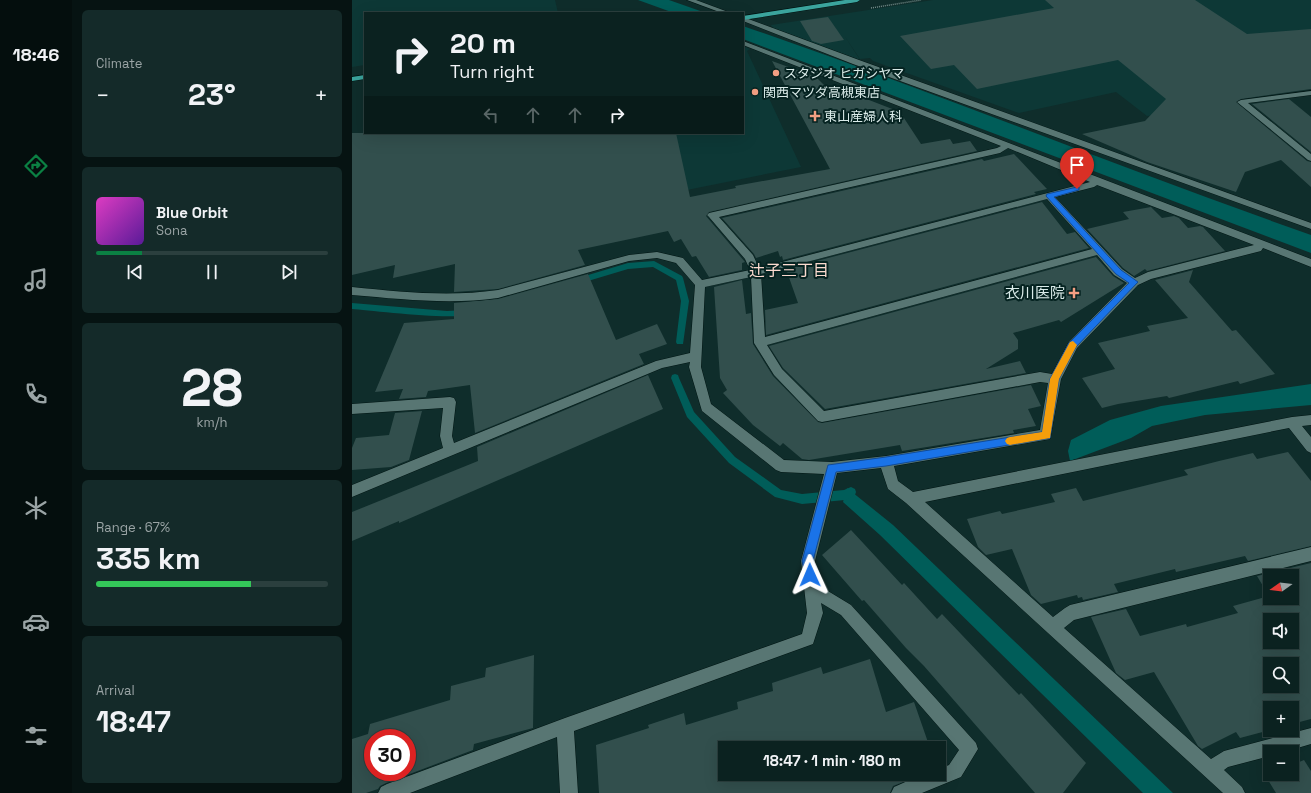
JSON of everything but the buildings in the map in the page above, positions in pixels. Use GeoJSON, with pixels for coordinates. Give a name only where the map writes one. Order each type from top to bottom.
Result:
{"type":"FeatureCollection","features":[{"type":"Feature","properties":{"kind":"highway"},"geometry":{"type":"LineString","coordinates":[[744,19],[857,0]]}},
{"type":"Feature","properties":{"kind":"highway"},"geometry":{"type":"LineString","coordinates":[[352,79],[364,77]]}},
{"type":"Feature","properties":{"kind":"street"},"geometry":{"type":"LineString","coordinates":[[690,0],[725,12]]}},
{"type":"Feature","properties":{"kind":"street"},"geometry":{"type":"LineString","coordinates":[[744,19],[871,67],[1311,226]]}},
{"type":"Feature","properties":{"kind":"street"},"geometry":{"type":"LineString","coordinates":[[744,43],[1311,263]]}},
{"type":"Feature","properties":{"kind":"street"},"geometry":{"type":"LineString","coordinates":[[1310,94],[1241,102],[1311,158]]}},
{"type":"Feature","properties":{"kind":"street"},"geometry":{"type":"LineString","coordinates":[[1007,145],[1000,150],[712,215],[749,257],[756,272],[760,343],[778,372],[822,416],[1040,377],[1055,379]]}},
{"type":"Feature","properties":{"kind":"street"},"geometry":{"type":"LineString","coordinates":[[700,284],[756,272],[1049,196],[1091,185],[1096,181]]}},
{"type":"Feature","properties":{"kind":"street"},"geometry":{"type":"LineString","coordinates":[[1049,196],[1098,252],[1118,272],[1134,282]]}},
{"type":"Feature","properties":{"kind":"street"},"geometry":{"type":"LineString","coordinates":[[352,291],[443,299],[479,297],[498,294],[629,258],[657,255],[679,260],[700,284],[695,367],[706,408],[781,466],[831,472],[1046,435],[1055,379],[1072,345],[1134,282],[1148,276],[1257,249],[1260,243]]}},
{"type":"Feature","properties":{"kind":"street"},"geometry":{"type":"LineString","coordinates":[[760,343],[1098,252]]}},
{"type":"Feature","properties":{"kind":"street"},"geometry":{"type":"LineString","coordinates":[[352,491],[660,364],[696,356]]}},
{"type":"Feature","properties":{"kind":"street"},"geometry":{"type":"LineString","coordinates":[[352,409],[450,402],[446,436],[450,450]]}},
{"type":"Feature","properties":{"kind":"street"},"geometry":{"type":"LineString","coordinates":[[911,499],[1292,422],[1311,420]]}},
{"type":"Feature","properties":{"kind":"street"},"geometry":{"type":"LineString","coordinates":[[1292,422],[1311,447]]}},
{"type":"Feature","properties":{"kind":"street"},"geometry":{"type":"LineString","coordinates":[[886,462],[893,485],[911,499],[1236,793]]}},
{"type":"Feature","properties":{"kind":"street"},"geometry":{"type":"LineString","coordinates":[[387,793],[565,726],[808,639],[815,613],[808,561],[831,472]]}},
{"type":"Feature","properties":{"kind":"street"},"geometry":{"type":"LineString","coordinates":[[1053,627],[1070,613],[1311,554]]}},
{"type":"Feature","properties":{"kind":"street"},"geometry":{"type":"LineString","coordinates":[[812,589],[846,610],[970,749],[955,771],[900,793]]}},
{"type":"Feature","properties":{"kind":"street"},"geometry":{"type":"LineString","coordinates":[[565,726],[569,793]]}},
{"type":"Feature","properties":{"kind":"street"},"geometry":{"type":"LineString","coordinates":[[1210,769],[1224,760],[1311,736]]}},
{"type":"Feature","properties":{"kind":"shaded area"},"geometry":{"type":"Polygon","coordinates":[[[352,0],[555,0],[558,12],[364,12],[364,65],[352,67],[352,0]]]}},
{"type":"Feature","properties":{"kind":"shaded area"},"geometry":{"type":"Polygon","coordinates":[[[638,0],[669,0],[703,12],[671,12],[638,0]]]}},
{"type":"Feature","properties":{"kind":"shaded area"},"geometry":{"type":"Polygon","coordinates":[[[933,0],[1311,0],[1311,35],[1219,108],[1147,116],[1116,92],[1019,113],[873,61],[870,58],[860,59],[844,35],[860,60],[773,28],[771,25],[933,0]]]}},
{"type":"Feature","properties":{"kind":"shaded area"},"geometry":{"type":"Polygon","coordinates":[[[744,26],[886,77],[1311,235],[1311,253],[744,39],[744,26]]]}},
{"type":"Feature","properties":{"kind":"shaded area","name":"関西マツダ高槻東店"},"geometry":{"type":"Polygon","coordinates":[[[744,46],[750,49],[747,51],[801,167],[647,198],[637,134],[744,134],[744,46]]]}},
{"type":"Feature","properties":{"kind":"shaded area"},"geometry":{"type":"Polygon","coordinates":[[[1311,384],[1311,405],[1205,415],[1152,426],[1131,438],[1070,461],[1068,451],[1071,440],[1110,420],[1161,406],[1311,384]]]}},
{"type":"Feature","properties":{"kind":"shaded area"},"geometry":{"type":"Polygon","coordinates":[[[847,488],[893,525],[1173,793],[1143,793],[880,535],[843,502],[847,488]]]}},
{"type":"Feature","properties":{"kind":"waterway"},"geometry":{"type":"LineString","coordinates":[[578,281],[628,266],[654,264],[679,278],[685,301],[680,342]]}},
{"type":"Feature","properties":{"kind":"waterway"},"geometry":{"type":"LineString","coordinates":[[352,306],[447,314],[466,313]]}},
{"type":"Feature","properties":{"kind":"waterway"},"geometry":{"type":"LineString","coordinates":[[675,378],[690,414],[732,460],[779,494],[802,499],[845,495],[851,492]]}},
{"type":"Feature","properties":{"kind":"slow traffic"},"geometry":{"type":"LineString","coordinates":[[1010,441],[1046,435],[1055,379],[1073,345]]}},
{"type":"Feature","properties":{"kind":"place","name":"スタジオ ヒガシヤマ"},"geometry":{"type":"Point","coordinates":[776,73]}},
{"type":"Feature","properties":{"kind":"place","name":"関西マツダ高槻東店"},"geometry":{"type":"Point","coordinates":[755,92]}},
{"type":"Feature","properties":{"kind":"place","name":"東山産婦人科"},"geometry":{"type":"Point","coordinates":[815,116]}},
{"type":"Feature","properties":{"kind":"place","name":"衣川医院"},"geometry":{"type":"Point","coordinates":[1074,293]}},
{"type":"Feature","properties":{"kind":"district","name":"辻子三丁目"},"geometry":{"type":"Point","coordinates":[789,270]}},
{"type":"Feature","properties":{"kind":"route"},"geometry":{"type":"LineString","coordinates":[[810,575],[808,561],[832,468],[886,462],[1046,435],[1055,379],[1072,345],[1134,282],[1118,272],[1098,252],[1049,196],[1077,189]]}}]}
